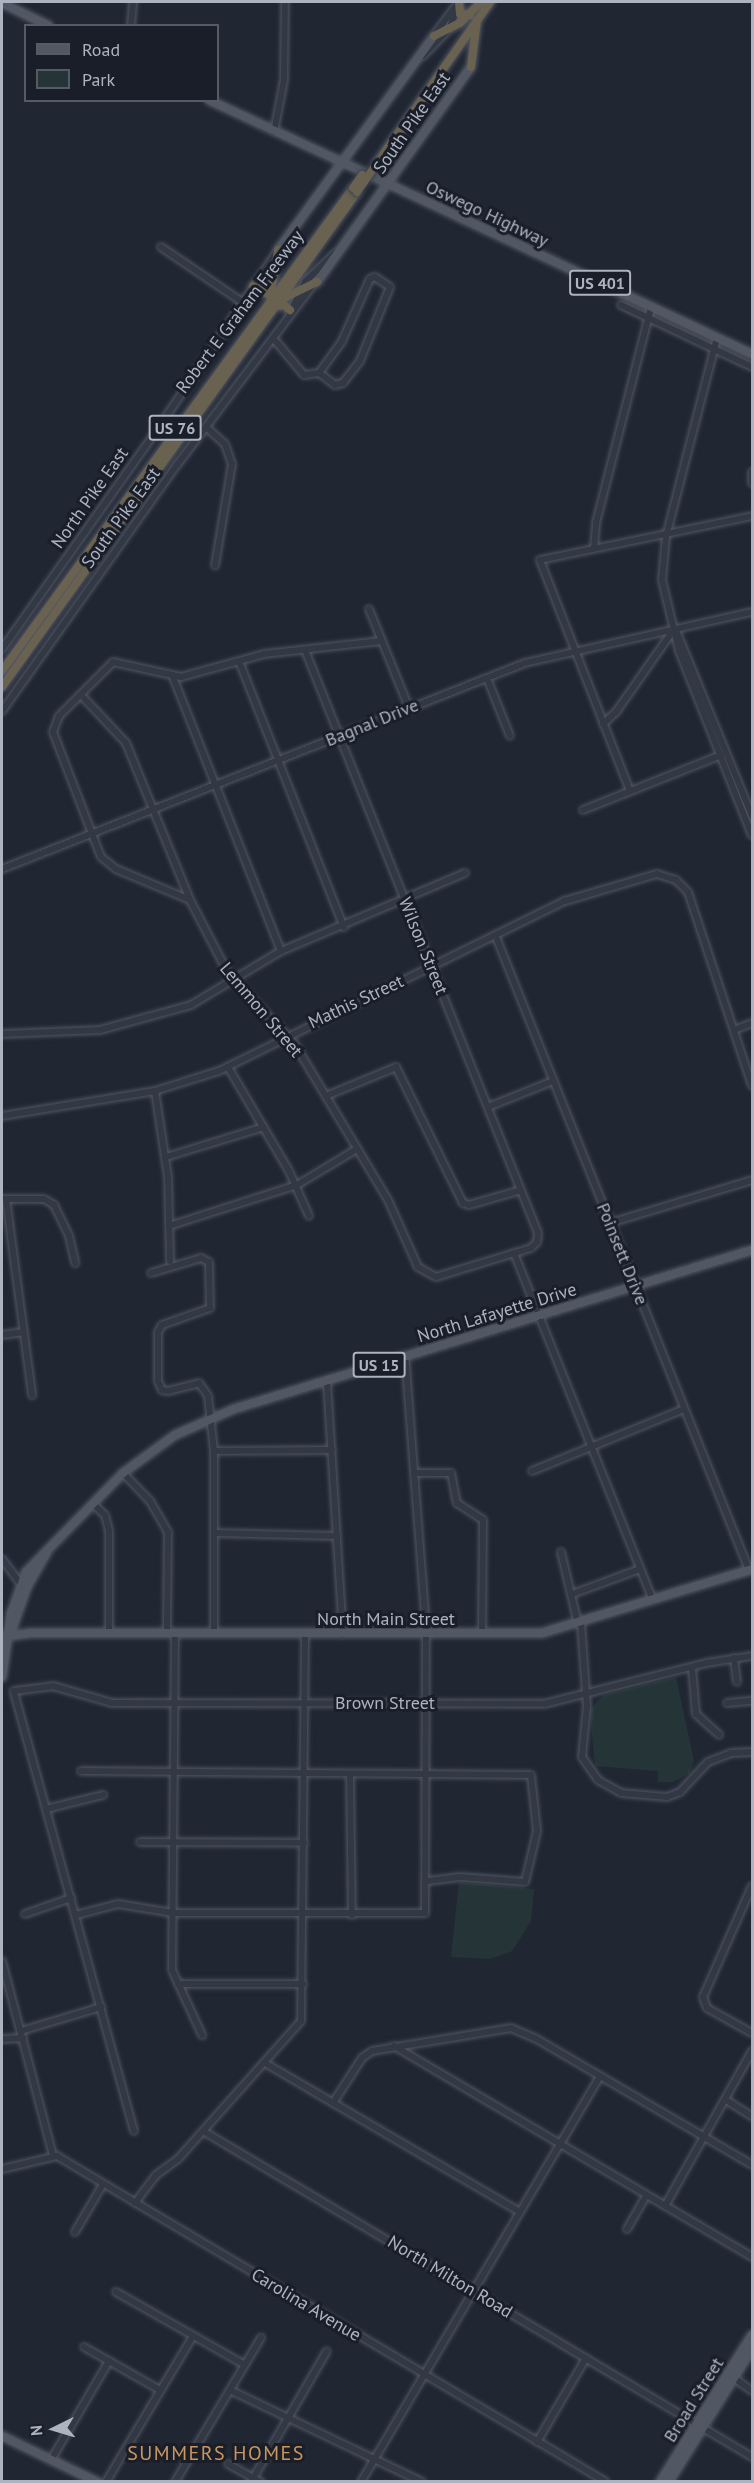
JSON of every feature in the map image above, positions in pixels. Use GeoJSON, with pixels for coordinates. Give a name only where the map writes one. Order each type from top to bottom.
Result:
{"type":"FeatureCollection","features":[{"type":"Feature","properties":{"kind":"highway"},"geometry":{"type":"LineString","coordinates":[[459,2],[460,14],[474,18]]}},
{"type":"Feature","properties":{"kind":"highway"},"geometry":{"type":"LineString","coordinates":[[470,69],[474,18],[483,2]]}},
{"type":"Feature","properties":{"kind":"highway","name":"Robert E Graham Freeway"},"geometry":{"type":"LineString","coordinates":[[375,161],[483,2]]}},
{"type":"Feature","properties":{"kind":"highway","name":"US 76"},"geometry":{"type":"LineString","coordinates":[[474,18],[490,2]]}},
{"type":"Feature","properties":{"kind":"highway"},"geometry":{"type":"LineString","coordinates":[[434,36],[474,18]]}},
{"type":"Feature","properties":{"kind":"highway","name":"Robert E Graham Freeway"},"geometry":{"type":"LineString","coordinates":[[2,671],[271,301],[355,190],[474,18]]}},
{"type":"Feature","properties":{"kind":"highway"},"geometry":{"type":"LineString","coordinates":[[271,301],[278,250]]}},
{"type":"Feature","properties":{"kind":"highway"},"geometry":{"type":"LineString","coordinates":[[271,301],[317,282]]}},
{"type":"Feature","properties":{"kind":"highway"},"geometry":{"type":"LineString","coordinates":[[253,285],[271,301],[284,305],[290,314]]}},
{"type":"Feature","properties":{"kind":"highway","name":"Robert E Graham Freeway"},"geometry":{"type":"LineString","coordinates":[[2,687],[271,301]]}},
{"type":"Feature","properties":{"kind":"main road"},"geometry":{"type":"LineString","coordinates":[[2,3],[45,24]]}},
{"type":"Feature","properties":{"kind":"main road","name":"North Pike East"},"geometry":{"type":"LineString","coordinates":[[278,250],[434,36]]}},
{"type":"Feature","properties":{"kind":"main road","name":"South Pike East"},"geometry":{"type":"LineString","coordinates":[[317,282],[470,69]]}},
{"type":"Feature","properties":{"kind":"main road","name":"Oswego Highway"},"geometry":{"type":"LineString","coordinates":[[213,102],[753,354]]}},
{"type":"Feature","properties":{"kind":"main road","name":"North Lafayette Drive"},"geometry":{"type":"LineString","coordinates":[[6,1636],[20,1583],[44,1553],[123,1473],[162,1442],[212,1418],[753,1250]]}},
{"type":"Feature","properties":{"kind":"main road"},"geometry":{"type":"LineString","coordinates":[[2,1677],[6,1636],[44,1553]]}},
{"type":"Feature","properties":{"kind":"main road","name":"North Main Street"},"geometry":{"type":"LineString","coordinates":[[6,1636],[109,1633],[426,1635],[542,1633],[579,1624],[751,1570]]}},
{"type":"Feature","properties":{"kind":"main road"},"geometry":{"type":"LineString","coordinates":[[2,1630],[6,1636]]}},
{"type":"Feature","properties":{"kind":"main road","name":"Broad Street"},"geometry":{"type":"LineString","coordinates":[[669,2481],[753,2335]]}},
{"type":"Feature","properties":{"kind":"main road","name":"Broad Street"},"geometry":{"type":"LineString","coordinates":[[660,2481],[753,2349]]}},
{"type":"Feature","properties":{"kind":"main road"},"geometry":{"type":"LineString","coordinates":[[2,2436],[97,2481]]}},
{"type":"Feature","properties":{"kind":"street"},"geometry":{"type":"LineString","coordinates":[[131,24],[133,2]]}},
{"type":"Feature","properties":{"kind":"street"},"geometry":{"type":"LineString","coordinates":[[274,132],[284,80],[285,2]]}},
{"type":"Feature","properties":{"kind":"street","name":"North Pike East"},"geometry":{"type":"LineString","coordinates":[[409,68],[449,29],[459,2]]}},
{"type":"Feature","properties":{"kind":"street","name":"North Pike East"},"geometry":{"type":"LineString","coordinates":[[434,36],[459,2]]}},
{"type":"Feature","properties":{"kind":"street"},"geometry":{"type":"LineString","coordinates":[[161,247],[242,302]]}},
{"type":"Feature","properties":{"kind":"street","name":"South Pike East"},"geometry":{"type":"LineString","coordinates":[[290,314],[299,291],[340,248]]}},
{"type":"Feature","properties":{"kind":"street","name":"North Pike East"},"geometry":{"type":"LineString","coordinates":[[2,649],[153,436],[278,250]]}},
{"type":"Feature","properties":{"kind":"street"},"geometry":{"type":"LineString","coordinates":[[273,338],[304,375],[319,373],[335,385],[346,380],[360,361],[389,284],[375,277],[370,279],[339,346],[319,373]]}},
{"type":"Feature","properties":{"kind":"street","name":"South Pike East"},"geometry":{"type":"LineString","coordinates":[[2,711],[206,427],[290,314],[317,282]]}},
{"type":"Feature","properties":{"kind":"street"},"geometry":{"type":"LineString","coordinates":[[621,305],[753,367]]}},
{"type":"Feature","properties":{"kind":"street"},"geometry":{"type":"LineString","coordinates":[[594,548],[596,523],[651,307]]}},
{"type":"Feature","properties":{"kind":"street"},"geometry":{"type":"LineString","coordinates":[[717,338],[667,533],[662,580],[679,651],[753,835]]}},
{"type":"Feature","properties":{"kind":"street"},"geometry":{"type":"LineString","coordinates":[[206,427],[225,444],[232,464],[215,566]]}},
{"type":"Feature","properties":{"kind":"street"},"geometry":{"type":"LineString","coordinates":[[753,472],[753,483]]}},
{"type":"Feature","properties":{"kind":"street"},"geometry":{"type":"LineString","coordinates":[[630,791],[540,560],[753,516]]}},
{"type":"Feature","properties":{"kind":"street"},"geometry":{"type":"LineString","coordinates":[[369,609],[409,708]]}},
{"type":"Feature","properties":{"kind":"street","name":"Bagnal Drive"},"geometry":{"type":"LineString","coordinates":[[2,869],[525,663],[753,612]]}},
{"type":"Feature","properties":{"kind":"street"},"geometry":{"type":"LineString","coordinates":[[603,723],[615,712],[665,637],[675,630]]}},
{"type":"Feature","properties":{"kind":"street"},"geometry":{"type":"LineString","coordinates":[[675,630],[753,816]]}},
{"type":"Feature","properties":{"kind":"street"},"geometry":{"type":"LineString","coordinates":[[190,900],[112,867],[101,857],[52,732],[59,716],[113,662],[173,677],[238,661],[381,641]]}},
{"type":"Feature","properties":{"kind":"street","name":"Wilson Street"},"geometry":{"type":"LineString","coordinates":[[305,650],[538,1233],[537,1242],[514,1254]]}},
{"type":"Feature","properties":{"kind":"street"},"geometry":{"type":"LineString","coordinates":[[238,661],[344,927]]}},
{"type":"Feature","properties":{"kind":"street"},"geometry":{"type":"LineString","coordinates":[[173,677],[281,951]]}},
{"type":"Feature","properties":{"kind":"street"},"geometry":{"type":"LineString","coordinates":[[487,678],[510,736]]}},
{"type":"Feature","properties":{"kind":"street","name":"Lemmon Street"},"geometry":{"type":"LineString","coordinates":[[81,694],[126,743],[190,900],[233,981],[287,1035],[326,1096],[391,1207],[418,1267],[429,1276],[443,1276],[514,1254]]}},
{"type":"Feature","properties":{"kind":"street"},"geometry":{"type":"LineString","coordinates":[[583,810],[721,755]]}},
{"type":"Feature","properties":{"kind":"street"},"geometry":{"type":"LineString","coordinates":[[2,1034],[73,1033],[115,1027],[190,1005],[281,951],[405,902],[465,873]]}},
{"type":"Feature","properties":{"kind":"street","name":"Mathis Street"},"geometry":{"type":"LineString","coordinates":[[2,1116],[155,1091],[228,1067],[287,1035],[578,896],[643,877],[669,876],[688,892],[734,1030]]}},
{"type":"Feature","properties":{"kind":"street","name":"Poinsett Drive"},"geometry":{"type":"LineString","coordinates":[[496,937],[684,1409],[751,1570]]}},
{"type":"Feature","properties":{"kind":"street"},"geometry":{"type":"LineString","coordinates":[[753,1023],[734,1030],[753,1086]]}},
{"type":"Feature","properties":{"kind":"street"},"geometry":{"type":"LineString","coordinates":[[228,1067],[297,1185],[309,1216]]}},
{"type":"Feature","properties":{"kind":"street"},"geometry":{"type":"LineString","coordinates":[[326,1096],[396,1067],[463,1203],[473,1204],[521,1190]]}},
{"type":"Feature","properties":{"kind":"street"},"geometry":{"type":"LineString","coordinates":[[488,1107],[553,1081]]}},
{"type":"Feature","properties":{"kind":"street"},"geometry":{"type":"LineString","coordinates":[[155,1091],[166,1157],[170,1260]]}},
{"type":"Feature","properties":{"kind":"street"},"geometry":{"type":"LineString","coordinates":[[166,1157],[264,1127]]}},
{"type":"Feature","properties":{"kind":"street"},"geometry":{"type":"LineString","coordinates":[[169,1226],[297,1185],[357,1149]]}},
{"type":"Feature","properties":{"kind":"street"},"geometry":{"type":"LineString","coordinates":[[610,1223],[753,1180]]}},
{"type":"Feature","properties":{"kind":"street"},"geometry":{"type":"LineString","coordinates":[[32,1395],[4,1199],[44,1199],[54,1205],[69,1236],[75,1263]]}},
{"type":"Feature","properties":{"kind":"street"},"geometry":{"type":"LineString","coordinates":[[514,1254],[653,1600]]}},
{"type":"Feature","properties":{"kind":"street"},"geometry":{"type":"LineString","coordinates":[[151,1273],[201,1258],[209,1262],[210,1308],[162,1325],[158,1332],[158,1381],[162,1389],[168,1391],[199,1383],[207,1396],[212,1418],[214,1634]]}},
{"type":"Feature","properties":{"kind":"street"},"geometry":{"type":"LineString","coordinates":[[2,1335],[24,1332]]}},
{"type":"Feature","properties":{"kind":"street"},"geometry":{"type":"LineString","coordinates":[[76,1915],[118,1904],[173,1914],[423,1915],[426,1881],[426,1635],[405,1357]]}},
{"type":"Feature","properties":{"kind":"street"},"geometry":{"type":"LineString","coordinates":[[327,1381],[344,1634]]}},
{"type":"Feature","properties":{"kind":"street"},"geometry":{"type":"LineString","coordinates":[[532,1471],[684,1409]]}},
{"type":"Feature","properties":{"kind":"street"},"geometry":{"type":"LineString","coordinates":[[214,1451],[332,1450]]}},
{"type":"Feature","properties":{"kind":"street"},"geometry":{"type":"LineString","coordinates":[[123,1473],[150,1502],[168,1532],[174,1702],[172,1970],[202,2035]]}},
{"type":"Feature","properties":{"kind":"street"},"geometry":{"type":"LineString","coordinates":[[414,1473],[452,1473],[457,1503],[483,1520],[482,1634]]}},
{"type":"Feature","properties":{"kind":"street"},"geometry":{"type":"LineString","coordinates":[[93,1504],[107,1518],[109,1531],[109,1633]]}},
{"type":"Feature","properties":{"kind":"street"},"geometry":{"type":"LineString","coordinates":[[214,1533],[337,1536]]}},
{"type":"Feature","properties":{"kind":"street"},"geometry":{"type":"LineString","coordinates":[[561,1552],[579,1624],[586,1693],[582,1753],[588,1769],[598,1780],[621,1793],[667,1797],[680,1792],[708,1762],[731,1753],[753,1752]]}},
{"type":"Feature","properties":{"kind":"street"},"geometry":{"type":"LineString","coordinates":[[2,1559],[20,1583]]}},
{"type":"Feature","properties":{"kind":"street"},"geometry":{"type":"LineString","coordinates":[[575,1593],[640,1569]]}},
{"type":"Feature","properties":{"kind":"street"},"geometry":{"type":"LineString","coordinates":[[135,2203],[156,2175],[174,2163],[301,2021],[304,1915],[305,1634]]}},
{"type":"Feature","properties":{"kind":"street","name":"Brown Street"},"geometry":{"type":"LineString","coordinates":[[46,1809],[14,1691],[53,1686],[102,1702],[554,1704],[586,1693],[734,1658],[753,1656]]}},
{"type":"Feature","properties":{"kind":"street"},"geometry":{"type":"LineString","coordinates":[[734,1658],[737,1682]]}},
{"type":"Feature","properties":{"kind":"street"},"geometry":{"type":"LineString","coordinates":[[692,1668],[696,1714],[719,1735]]}},
{"type":"Feature","properties":{"kind":"street"},"geometry":{"type":"LineString","coordinates":[[727,1703],[753,1701]]}},
{"type":"Feature","properties":{"kind":"street"},"geometry":{"type":"LineString","coordinates":[[81,1771],[426,1776],[531,1775],[537,1831],[525,1882],[460,1877],[426,1881]]}},
{"type":"Feature","properties":{"kind":"street"},"geometry":{"type":"LineString","coordinates":[[350,1775],[352,1915]]}},
{"type":"Feature","properties":{"kind":"street"},"geometry":{"type":"LineString","coordinates":[[103,1795],[46,1809],[134,2131]]}},
{"type":"Feature","properties":{"kind":"street"},"geometry":{"type":"LineString","coordinates":[[140,1842],[304,1843]]}},
{"type":"Feature","properties":{"kind":"street"},"geometry":{"type":"LineString","coordinates":[[753,1886],[704,1994],[704,2004],[753,2033]]}},
{"type":"Feature","properties":{"kind":"street"},"geometry":{"type":"LineString","coordinates":[[25,1914],[71,1898]]}},
{"type":"Feature","properties":{"kind":"street"},"geometry":{"type":"LineString","coordinates":[[2,1961],[53,2155],[2,2169]]}},
{"type":"Feature","properties":{"kind":"street"},"geometry":{"type":"LineString","coordinates":[[178,1984],[303,1984]]}},
{"type":"Feature","properties":{"kind":"street"},"geometry":{"type":"LineString","coordinates":[[2,2039],[101,2007]]}},
{"type":"Feature","properties":{"kind":"street"},"geometry":{"type":"LineString","coordinates":[[333,2103],[365,2055],[393,2046],[511,2028],[535,2038],[753,2165]]}},
{"type":"Feature","properties":{"kind":"street"},"geometry":{"type":"LineString","coordinates":[[393,2046],[753,2257]]}},
{"type":"Feature","properties":{"kind":"street"},"geometry":{"type":"LineString","coordinates":[[664,2206],[753,2052]]}},
{"type":"Feature","properties":{"kind":"street"},"geometry":{"type":"LineString","coordinates":[[265,2063],[520,2212]]}},
{"type":"Feature","properties":{"kind":"street"},"geometry":{"type":"LineString","coordinates":[[361,2481],[600,2076]]}},
{"type":"Feature","properties":{"kind":"street"},"geometry":{"type":"LineString","coordinates":[[726,2100],[753,2116]]}},
{"type":"Feature","properties":{"kind":"street","name":"North Milton Road"},"geometry":{"type":"LineString","coordinates":[[203,2132],[474,2290],[753,2457]]}},
{"type":"Feature","properties":{"kind":"street","name":"Carolina Avenue"},"geometry":{"type":"LineString","coordinates":[[53,2155],[606,2481]]}},
{"type":"Feature","properties":{"kind":"street"},"geometry":{"type":"LineString","coordinates":[[75,2232],[102,2184]]}},
{"type":"Feature","properties":{"kind":"street"},"geometry":{"type":"LineString","coordinates":[[627,2229],[647,2195]]}},
{"type":"Feature","properties":{"kind":"street"},"geometry":{"type":"LineString","coordinates":[[116,2292],[245,2365]]}},
{"type":"Feature","properties":{"kind":"street"},"geometry":{"type":"LineString","coordinates":[[106,2481],[194,2336]]}},
{"type":"Feature","properties":{"kind":"street"},"geometry":{"type":"LineString","coordinates":[[176,2481],[261,2338]]}},
{"type":"Feature","properties":{"kind":"street"},"geometry":{"type":"LineString","coordinates":[[84,2347],[160,2390]]}},
{"type":"Feature","properties":{"kind":"street"},"geometry":{"type":"LineString","coordinates":[[252,2480],[327,2351]]}},
{"type":"Feature","properties":{"kind":"street"},"geometry":{"type":"LineString","coordinates":[[537,2442],[586,2358]]}},
{"type":"Feature","properties":{"kind":"street"},"geometry":{"type":"LineString","coordinates":[[51,2460],[109,2361]]}},
{"type":"Feature","properties":{"kind":"street"},"geometry":{"type":"LineString","coordinates":[[734,2378],[753,2391]]}},
{"type":"Feature","properties":{"kind":"street"},"geometry":{"type":"LineString","coordinates":[[230,2390],[422,2481]]}},
{"type":"Feature","properties":{"kind":"street"},"geometry":{"type":"LineString","coordinates":[[228,2464],[252,2480],[261,2481]]}},
{"type":"Feature","properties":{"kind":"green space"},"geometry":{"type":"Polygon","coordinates":[[[676,1677],[694,1761],[690,1773],[673,1782],[658,1782],[658,1771],[595,1766],[590,1712],[597,1701],[604,1695],[676,1677]]]}},
{"type":"Feature","properties":{"kind":"green space"},"geometry":{"type":"Polygon","coordinates":[[[459,1882],[534,1889],[531,1921],[512,1951],[490,1959],[451,1957],[459,1882]]]}},
{"type":"Feature","properties":{"kind":"district","name":"SUMMERS HOMES"},"geometry":{"type":"Point","coordinates":[216,2453]}}]}
